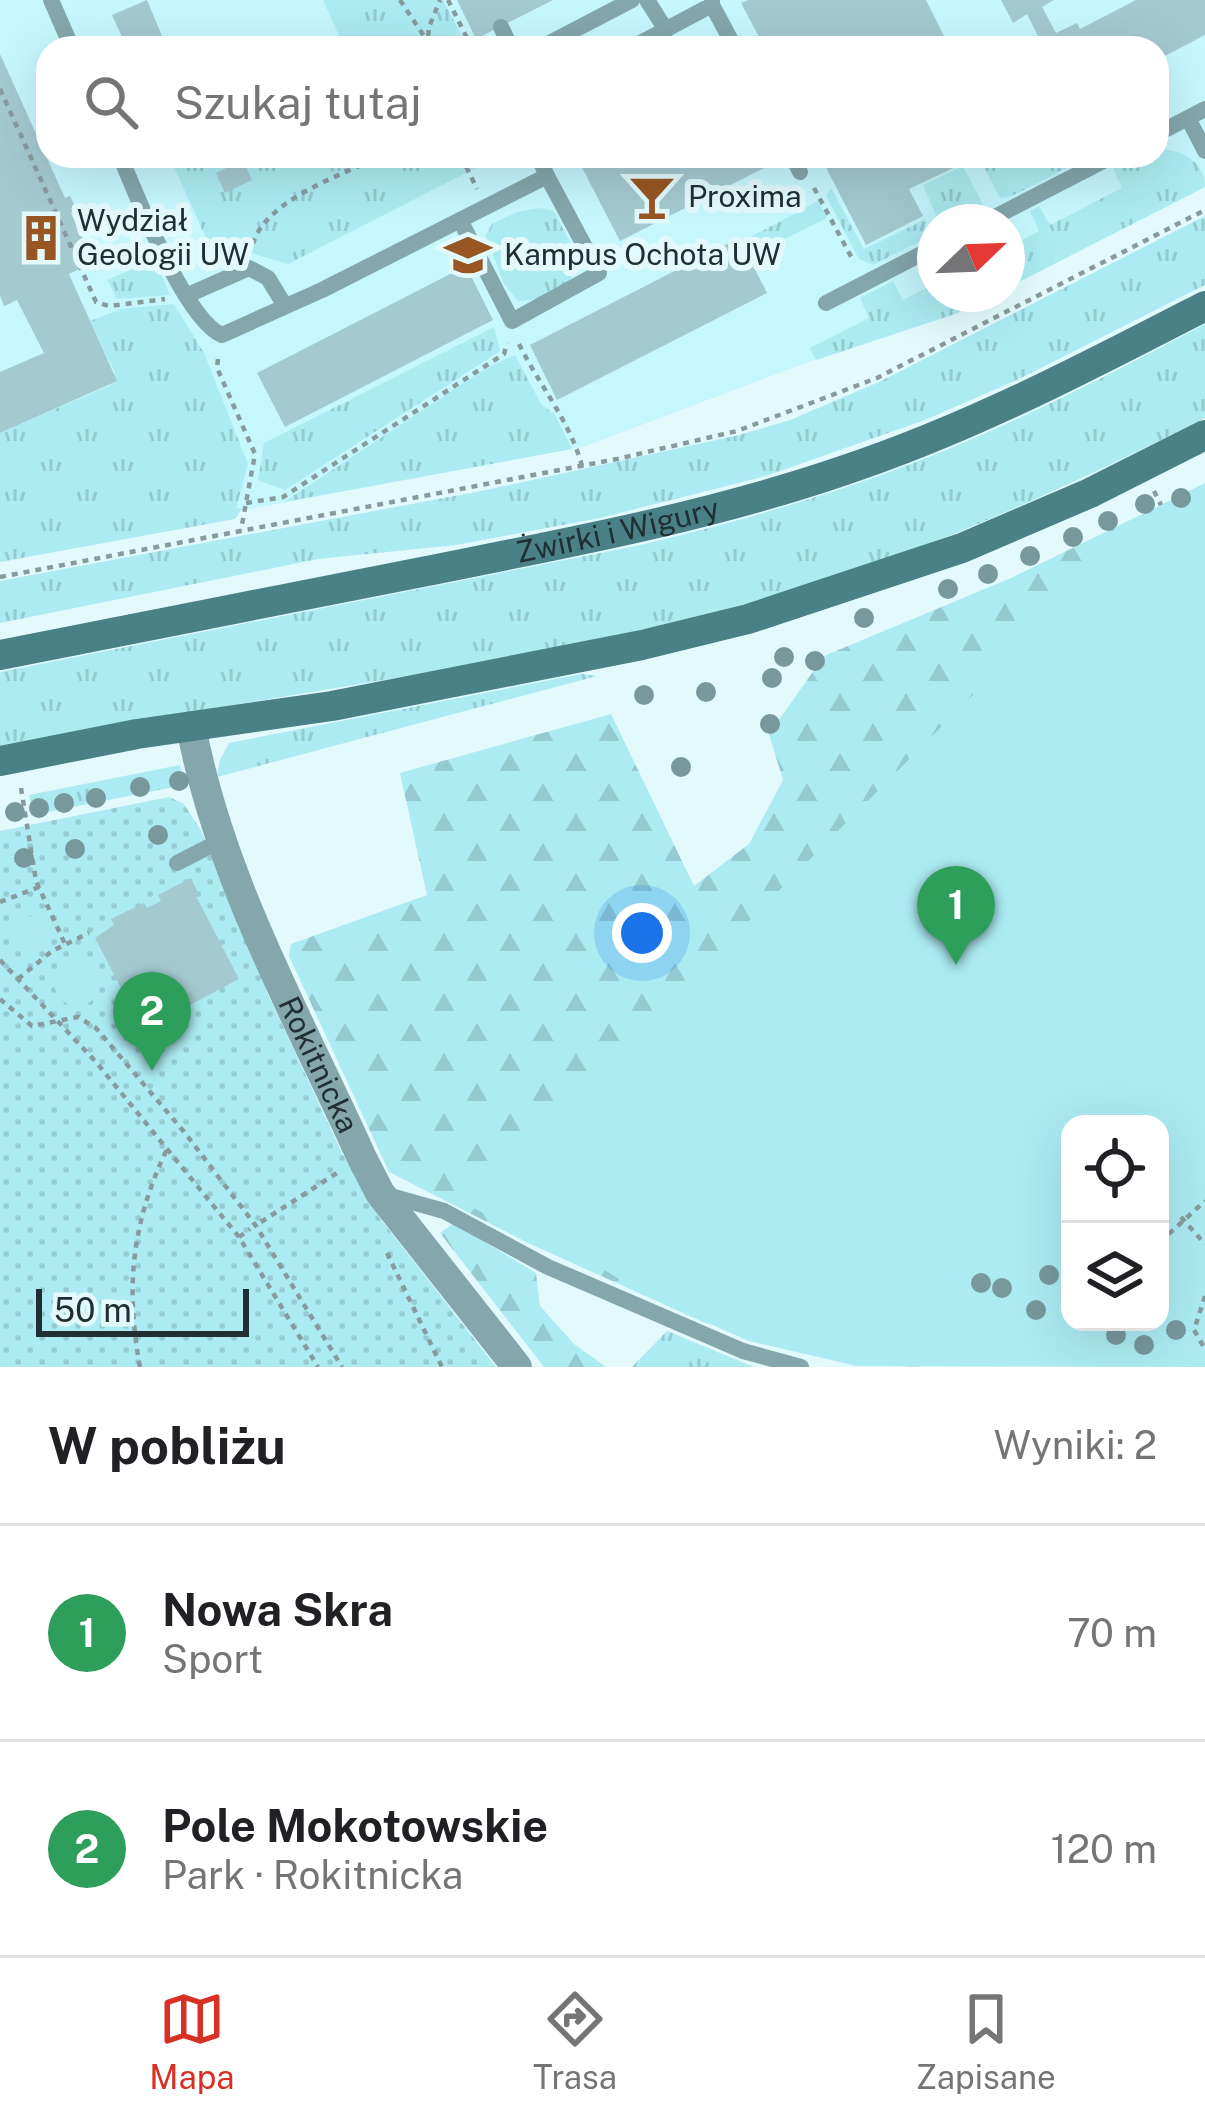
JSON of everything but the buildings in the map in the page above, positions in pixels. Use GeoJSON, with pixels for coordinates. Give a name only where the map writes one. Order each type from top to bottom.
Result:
{"type":"FeatureCollection","features":[{"type":"Feature","properties":{"kind":"main road","name":"Żwirki i Wigury"},"geometry":{"type":"LineString","coordinates":[[0,655],[600,537],[743,502],[945,432],[1069,376],[1205,306]]}},
{"type":"Feature","properties":{"kind":"main road"},"geometry":{"type":"LineString","coordinates":[[0,761],[191,726],[303,712],[673,638],[788,608],[962,548],[1090,493],[1205,435]]}},
{"type":"Feature","properties":{"kind":"street","name":"Rokitnicka"},"geometry":{"type":"LineString","coordinates":[[191,726],[202,785],[220,841],[380,1193],[517,1367]]}},
{"type":"Feature","properties":{"kind":"lane"},"geometry":{"type":"LineString","coordinates":[[51,0],[67,36]]}},
{"type":"Feature","properties":{"kind":"lane"},"geometry":{"type":"LineString","coordinates":[[563,36],[632,0]]}},
{"type":"Feature","properties":{"kind":"lane"},"geometry":{"type":"LineString","coordinates":[[647,0],[666,30]]}},
{"type":"Feature","properties":{"kind":"lane"},"geometry":{"type":"LineString","coordinates":[[654,36],[712,2],[729,36]]}},
{"type":"Feature","properties":{"kind":"lane"},"geometry":{"type":"LineString","coordinates":[[1169,128],[1197,113],[1205,151]]}},
{"type":"Feature","properties":{"kind":"lane"},"geometry":{"type":"LineString","coordinates":[[125,168],[164,256],[208,329],[222,335],[547,176]]}},
{"type":"Feature","properties":{"kind":"lane"},"geometry":{"type":"LineString","coordinates":[[460,220],[512,322],[599,273],[543,168]]}},
{"type":"Feature","properties":{"kind":"lane"},"geometry":{"type":"LineString","coordinates":[[1020,204],[1090,168]]}},
{"type":"Feature","properties":{"kind":"lane"},"geometry":{"type":"LineString","coordinates":[[826,303],[917,257]]}},
{"type":"Feature","properties":{"kind":"lane"},"geometry":{"type":"LineString","coordinates":[[188,296],[249,268],[268,278],[285,306]]}},
{"type":"Feature","properties":{"kind":"lane"},"geometry":{"type":"LineString","coordinates":[[177,863],[220,841]]}},
{"type":"Feature","properties":{"kind":"lane"},"geometry":{"type":"LineString","coordinates":[[380,1193],[444,1211],[548,1267],[743,1351],[801,1367]]}},
{"type":"Feature","properties":{"kind":"path"},"geometry":{"type":"LineString","coordinates":[[400,0],[423,36]]}},
{"type":"Feature","properties":{"kind":"path"},"geometry":{"type":"LineString","coordinates":[[429,36],[444,0]]}},
{"type":"Feature","properties":{"kind":"path"},"geometry":{"type":"LineString","coordinates":[[444,0],[465,36]]}},
{"type":"Feature","properties":{"kind":"path"},"geometry":{"type":"LineString","coordinates":[[0,88],[96,302],[109,306],[188,296]]}},
{"type":"Feature","properties":{"kind":"path"},"geometry":{"type":"LineString","coordinates":[[249,268],[257,230],[275,210],[357,168]]}},
{"type":"Feature","properties":{"kind":"path"},"geometry":{"type":"LineString","coordinates":[[467,168],[486,208]]}},
{"type":"Feature","properties":{"kind":"path"},"geometry":{"type":"LineString","coordinates":[[819,194],[865,283]]}},
{"type":"Feature","properties":{"kind":"path"},"geometry":{"type":"LineString","coordinates":[[0,577],[718,437],[844,393],[1205,210]]}},
{"type":"Feature","properties":{"kind":"path"},"geometry":{"type":"LineString","coordinates":[[512,322],[582,466]]}},
{"type":"Feature","properties":{"kind":"path"},"geometry":{"type":"LineString","coordinates":[[246,503],[283,497],[504,354],[512,322]]}},
{"type":"Feature","properties":{"kind":"path"},"geometry":{"type":"LineString","coordinates":[[222,335],[217,368],[255,454],[240,532]]}},
{"type":"Feature","properties":{"kind":"path"},"geometry":{"type":"LineString","coordinates":[[21,788],[39,887],[65,944]]}},
{"type":"Feature","properties":{"kind":"path"},"geometry":{"type":"LineString","coordinates":[[0,902],[39,887]]}},
{"type":"Feature","properties":{"kind":"path"},"geometry":{"type":"LineString","coordinates":[[18,979],[65,944],[89,933]]}},
{"type":"Feature","properties":{"kind":"path"},"geometry":{"type":"LineString","coordinates":[[0,960],[168,1147],[239,1237],[318,1367]]}},
{"type":"Feature","properties":{"kind":"path"},"geometry":{"type":"LineString","coordinates":[[0,999],[25,1023],[38,1026],[77,1017],[87,1020],[185,1133],[269,1245],[342,1367]]}},
{"type":"Feature","properties":{"kind":"path"},"geometry":{"type":"LineString","coordinates":[[140,1367],[133,1253],[143,1203],[168,1147]]}},
{"type":"Feature","properties":{"kind":"path"},"geometry":{"type":"LineString","coordinates":[[261,1222],[362,1156]]}},
{"type":"Feature","properties":{"kind":"path"},"geometry":{"type":"LineString","coordinates":[[1169,1233],[1205,1202]]}},
{"type":"Feature","properties":{"kind":"path"},"geometry":{"type":"LineString","coordinates":[[1182,1219],[1205,1244]]}},
{"type":"Feature","properties":{"kind":"path"},"geometry":{"type":"LineString","coordinates":[[239,1237],[250,1229]]}},
{"type":"Feature","properties":{"kind":"path"},"geometry":{"type":"LineString","coordinates":[[380,1237],[442,1367]]}},
{"type":"Feature","properties":{"kind":"path"},"geometry":{"type":"LineString","coordinates":[[1205,1296],[1194,1330],[1205,1349]]}},
{"type":"Feature","properties":{"kind":"shaded area","name":"Kampus Ochota UW"},"geometry":{"type":"Polygon","coordinates":[[[0,0],[1205,0],[1205,187],[1025,279],[1025,204],[917,204],[917,312],[959,312],[830,354],[583,447],[245,510],[0,536],[0,0]]]}},
{"type":"Feature","properties":{"kind":"green space"},"geometry":{"type":"Polygon","coordinates":[[[323,0],[443,0],[462,36],[339,36],[323,0]]]}},
{"type":"Feature","properties":{"kind":"green space"},"geometry":{"type":"Polygon","coordinates":[[[1169,150],[1190,158],[1204,178],[1205,187],[1025,279],[1025,238],[1039,231],[1030,211],[1039,206],[1050,225],[1122,188],[1113,168],[1169,168],[1169,150]]]}},
{"type":"Feature","properties":{"kind":"green space"},"geometry":{"type":"Polygon","coordinates":[[[174,168],[476,168],[288,264],[207,240],[174,168]]]}},
{"type":"Feature","properties":{"kind":"green space"},"geometry":{"type":"Polygon","coordinates":[[[964,168],[982,204],[931,204],[923,185],[964,168]]]}},
{"type":"Feature","properties":{"kind":"green space"},"geometry":{"type":"Polygon","coordinates":[[[984,168],[1066,168],[1010,197],[1000,198],[984,168]]]}},
{"type":"Feature","properties":{"kind":"green space"},"geometry":{"type":"Polygon","coordinates":[[[831,188],[864,249],[917,223],[917,243],[873,265],[859,259],[826,196],[831,188]]]}},
{"type":"Feature","properties":{"kind":"green space"},"geometry":{"type":"Polygon","coordinates":[[[818,201],[827,218],[753,255],[745,240],[818,201]]]}},
{"type":"Feature","properties":{"kind":"green space"},"geometry":{"type":"Polygon","coordinates":[[[539,208],[554,211],[580,262],[556,292],[518,301],[504,284],[486,236],[492,224],[539,208]]]}},
{"type":"Feature","properties":{"kind":"green space"},"geometry":{"type":"Polygon","coordinates":[[[1205,216],[1205,285],[1017,380],[925,420],[766,476],[600,518],[456,545],[318,559],[0,623],[0,581],[481,491],[739,435],[790,420],[879,382],[1016,312],[1025,312],[1025,308],[1205,216]]]}},
{"type":"Feature","properties":{"kind":"green space"},"geometry":{"type":"Polygon","coordinates":[[[155,259],[170,295],[117,299],[107,280],[155,259]]]}},
{"type":"Feature","properties":{"kind":"green space"},"geometry":{"type":"Polygon","coordinates":[[[893,281],[903,300],[917,293],[917,312],[959,312],[816,360],[810,348],[869,318],[860,298],[893,281]]]}},
{"type":"Feature","properties":{"kind":"green space"},"geometry":{"type":"Polygon","coordinates":[[[174,304],[204,353],[248,464],[236,508],[242,509],[235,519],[0,562],[0,433],[111,385],[115,373],[90,321],[121,309],[174,304]]]}},
{"type":"Feature","properties":{"kind":"green space"},"geometry":{"type":"Polygon","coordinates":[[[1205,324],[1205,418],[1035,499],[861,569],[742,605],[558,648],[0,746],[0,672],[636,546],[773,510],[984,434],[1205,324]]]}},
{"type":"Feature","properties":{"kind":"green space"},"geometry":{"type":"Polygon","coordinates":[[[494,327],[500,351],[285,490],[258,480],[264,443],[494,327]]]}},
{"type":"Feature","properties":{"kind":"green space"},"geometry":{"type":"Polygon","coordinates":[[[515,355],[572,449],[284,502],[488,367],[515,355]]]}},
{"type":"Feature","properties":{"kind":"green space"},"geometry":{"type":"Polygon","coordinates":[[[1205,483],[1205,1367],[857,1366],[749,1341],[644,1295],[603,1269],[471,1207],[489,1191],[490,1182],[1161,505],[1205,483]]]}},
{"type":"Feature","properties":{"kind":"green space"},"geometry":{"type":"Polygon","coordinates":[[[1163,504],[920,1367],[869,1364],[795,1350],[703,1322],[526,1242],[389,1172],[289,956],[291,944],[427,895],[400,773],[611,714],[694,886],[749,844],[783,780],[769,734],[824,656],[1011,578],[1163,504]]]}},
{"type":"Feature","properties":{"kind":"green space"},"geometry":{"type":"Polygon","coordinates":[[[581,674],[597,676],[217,777],[229,743],[581,674]]]}},
{"type":"Feature","properties":{"kind":"green space"},"geometry":{"type":"Polygon","coordinates":[[[180,765],[184,785],[33,815],[29,795],[180,765]]]}},
{"type":"Feature","properties":{"kind":"green space"},"geometry":{"type":"Polygon","coordinates":[[[169,797],[184,804],[200,829],[272,986],[266,990],[342,1153],[379,1217],[496,1367],[0,1367],[0,831],[169,797]]]}},
{"type":"Feature","properties":{"kind":"green space"},"geometry":{"type":"Polygon","coordinates":[[[29,916],[42,922],[48,935],[42,948],[29,954],[16,948],[10,935],[16,922],[29,916]]]}},
{"type":"Feature","properties":{"kind":"green space"},"geometry":{"type":"Polygon","coordinates":[[[77,960],[93,967],[100,983],[93,999],[77,1006],[61,999],[54,983],[61,967],[77,960]]]}},
{"type":"Feature","properties":{"kind":"green space"},"geometry":{"type":"Polygon","coordinates":[[[454,1223],[536,1273],[540,1306],[574,1344],[606,1367],[544,1367],[440,1233],[454,1223]]]}},
{"type":"Feature","properties":{"kind":"green space"},"geometry":{"type":"Polygon","coordinates":[[[667,1331],[754,1367],[632,1367],[667,1331]]]}},
{"type":"Feature","properties":{"kind":"place","name":"Proxima"},"geometry":{"type":"Point","coordinates":[652,197]}},
{"type":"Feature","properties":{"kind":"place","name":"Wydział Geologii UW"},"geometry":{"type":"Point","coordinates":[41,238]}},
{"type":"Feature","properties":{"kind":"place","name":"Kampus Ochota UW"},"geometry":{"type":"Point","coordinates":[468,255]}},
{"type":"Feature","properties":{"kind":"place","name":"Nowa Skra"},"geometry":{"type":"Point","coordinates":[956,965]}},
{"type":"Feature","properties":{"kind":"place","name":"Pole Mokotowskie"},"geometry":{"type":"Point","coordinates":[152,1071]}}]}
